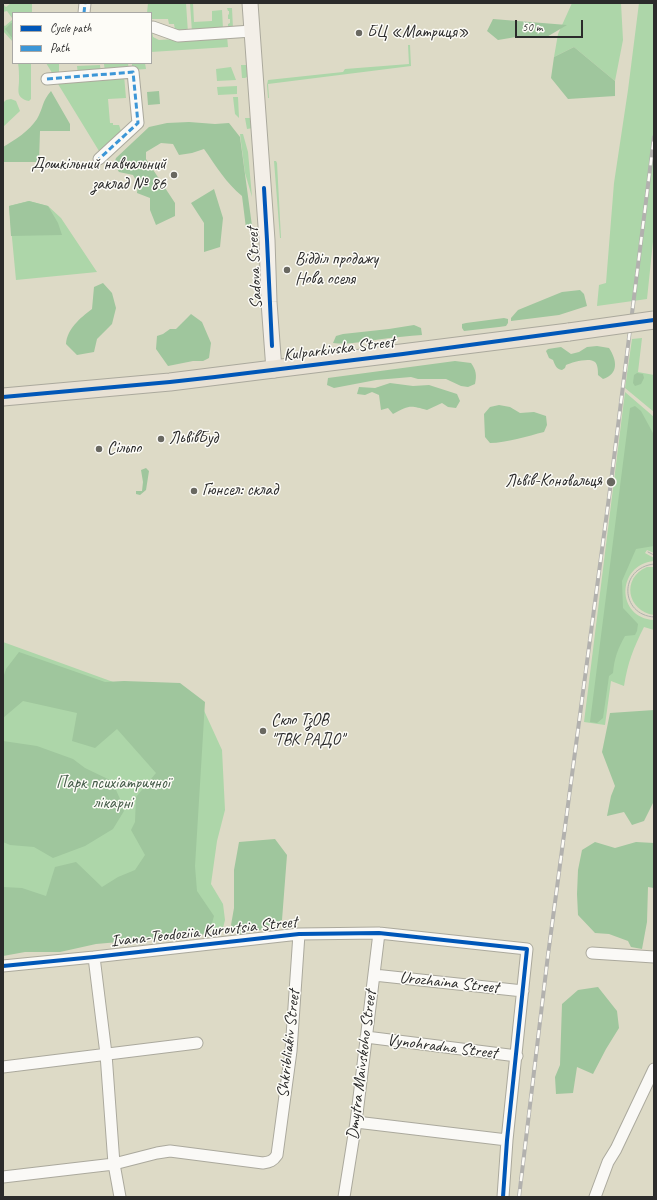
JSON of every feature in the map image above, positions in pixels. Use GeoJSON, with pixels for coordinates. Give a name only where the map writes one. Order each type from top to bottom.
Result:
{"type":"FeatureCollection","features":[{"type":"Feature","properties":{"kind":"main road","name":"Kulparkivska Street"},"geometry":{"type":"LineString","coordinates":[[3,397],[170,382],[274,370],[654,320]]}},
{"type":"Feature","properties":{"kind":"street","name":"Sadova Street"},"geometry":{"type":"LineString","coordinates":[[250,3],[256,102],[263,173],[271,338],[274,370]]}},
{"type":"Feature","properties":{"kind":"street"},"geometry":{"type":"LineString","coordinates":[[153,27],[178,36],[252,31]]}},
{"type":"Feature","properties":{"kind":"street"},"geometry":{"type":"LineString","coordinates":[[47,79],[133,72],[136,87],[138,123],[99,159]]}},
{"type":"Feature","properties":{"kind":"street","name":"Ivana-Teodoziia Kurovtsia Street"},"geometry":{"type":"LineString","coordinates":[[3,966],[299,934],[378,933],[527,950],[523,991]]}},
{"type":"Feature","properties":{"kind":"street","name":"Dmytra Maivskoho Street"},"geometry":{"type":"LineString","coordinates":[[344,1197],[356,1122],[378,933]]}},
{"type":"Feature","properties":{"kind":"street","name":"Shkribliakiv Street"},"geometry":{"type":"LineString","coordinates":[[114,1164],[170,1151],[263,1163],[274,1160],[277,1155],[291,1051],[299,934]]}},
{"type":"Feature","properties":{"kind":"street"},"geometry":{"type":"LineString","coordinates":[[592,953],[654,957]]}},
{"type":"Feature","properties":{"kind":"street"},"geometry":{"type":"LineString","coordinates":[[94,957],[106,1054],[114,1164],[120,1197]]}},
{"type":"Feature","properties":{"kind":"street","name":"Urozhaina Street"},"geometry":{"type":"LineString","coordinates":[[374,975],[523,991]]}},
{"type":"Feature","properties":{"kind":"street"},"geometry":{"type":"LineString","coordinates":[[503,1197],[507,1140],[523,991]]}},
{"type":"Feature","properties":{"kind":"street","name":"Vynohradna Street"},"geometry":{"type":"LineString","coordinates":[[366,1037],[517,1056]]}},
{"type":"Feature","properties":{"kind":"street"},"geometry":{"type":"LineString","coordinates":[[3,1066],[197,1043]]}},
{"type":"Feature","properties":{"kind":"street"},"geometry":{"type":"LineString","coordinates":[[595,1197],[608,1162],[616,1149],[654,1069]]}},
{"type":"Feature","properties":{"kind":"street"},"geometry":{"type":"LineString","coordinates":[[356,1122],[507,1140]]}},
{"type":"Feature","properties":{"kind":"street"},"geometry":{"type":"LineString","coordinates":[[3,1177],[114,1164]]}},
{"type":"Feature","properties":{"kind":"green space"},"geometry":{"type":"Polygon","coordinates":[[[11,3],[32,3],[32,12],[12,12],[12,18],[7,11],[3,12],[3,4],[6,7],[11,3]]]}},
{"type":"Feature","properties":{"kind":"green space"},"geometry":{"type":"Polygon","coordinates":[[[148,3],[186,3],[188,33],[175,30],[174,24],[169,24],[168,19],[152,19],[152,12],[147,12],[148,3]]]}},
{"type":"Feature","properties":{"kind":"green space"},"geometry":{"type":"Polygon","coordinates":[[[190,3],[193,3],[194,22],[212,21],[212,11],[222,10],[223,29],[192,32],[190,3]]]}},
{"type":"Feature","properties":{"kind":"green space"},"geometry":{"type":"Polygon","coordinates":[[[572,3],[621,3],[623,40],[615,81],[574,47],[554,57],[558,34],[572,3]]]}},
{"type":"Feature","properties":{"kind":"green space"},"geometry":{"type":"Polygon","coordinates":[[[639,3],[654,3],[654,232],[647,299],[597,306],[599,285],[606,283],[614,183],[639,3]]]}},
{"type":"Feature","properties":{"kind":"green space"},"geometry":{"type":"Polygon","coordinates":[[[227,8],[232,8],[233,29],[228,26],[230,19],[228,19],[229,11],[227,8]]]}},
{"type":"Feature","properties":{"kind":"green space"},"geometry":{"type":"Polygon","coordinates":[[[493,19],[567,25],[545,38],[516,37],[498,40],[487,31],[493,19]]]}},
{"type":"Feature","properties":{"kind":"green space"},"geometry":{"type":"Polygon","coordinates":[[[12,20],[12,41],[3,31],[3,25],[5,26],[12,20]]]}},
{"type":"Feature","properties":{"kind":"green space"},"geometry":{"type":"Polygon","coordinates":[[[12,23],[12,38],[5,29],[12,23]]]}},
{"type":"Feature","properties":{"kind":"green space"},"geometry":{"type":"Polygon","coordinates":[[[152,31],[153,37],[159,40],[227,36],[228,47],[152,52],[152,31]]]}},
{"type":"Feature","properties":{"kind":"green space"},"geometry":{"type":"Polygon","coordinates":[[[408,45],[410,45],[411,66],[268,84],[268,98],[267,85],[268,80],[343,72],[345,69],[409,64],[408,45]]]}},
{"type":"Feature","properties":{"kind":"green space"},"geometry":{"type":"Polygon","coordinates":[[[574,47],[615,81],[615,96],[568,99],[551,78],[554,57],[574,47]]]}},
{"type":"Feature","properties":{"kind":"green space"},"geometry":{"type":"Polygon","coordinates":[[[18,64],[31,64],[31,99],[29,101],[20,96],[18,90],[18,64]]]}},
{"type":"Feature","properties":{"kind":"green space"},"geometry":{"type":"Polygon","coordinates":[[[47,64],[59,64],[59,78],[54,76],[47,64]]]}},
{"type":"Feature","properties":{"kind":"green space"},"geometry":{"type":"Polygon","coordinates":[[[104,64],[128,64],[129,71],[105,72],[104,64]]]}},
{"type":"Feature","properties":{"kind":"green space"},"geometry":{"type":"Polygon","coordinates":[[[132,64],[145,64],[146,69],[132,70],[132,64]]]}},
{"type":"Feature","properties":{"kind":"green space"},"geometry":{"type":"Polygon","coordinates":[[[100,65],[101,73],[78,75],[77,66],[100,65]]]}},
{"type":"Feature","properties":{"kind":"green space"},"geometry":{"type":"Polygon","coordinates":[[[241,65],[249,65],[249,76],[245,78],[242,78],[241,65]]]}},
{"type":"Feature","properties":{"kind":"green space"},"geometry":{"type":"Polygon","coordinates":[[[231,67],[236,80],[217,81],[216,69],[231,67]]]}},
{"type":"Feature","properties":{"kind":"green space"},"geometry":{"type":"Polygon","coordinates":[[[124,75],[126,98],[108,99],[110,123],[113,123],[113,125],[119,125],[122,134],[101,152],[58,84],[61,82],[124,75]]]}},
{"type":"Feature","properties":{"kind":"green space"},"geometry":{"type":"Polygon","coordinates":[[[237,86],[237,94],[218,95],[217,87],[237,86]]]}},
{"type":"Feature","properties":{"kind":"green space"},"geometry":{"type":"Polygon","coordinates":[[[51,91],[70,124],[70,131],[40,131],[39,162],[3,162],[3,147],[22,135],[34,123],[51,91]]]}},
{"type":"Feature","properties":{"kind":"green space"},"geometry":{"type":"Polygon","coordinates":[[[159,91],[160,104],[148,105],[147,92],[159,91]]]}},
{"type":"Feature","properties":{"kind":"green space"},"geometry":{"type":"Polygon","coordinates":[[[233,97],[238,97],[239,118],[235,114],[233,97]]]}},
{"type":"Feature","properties":{"kind":"green space"},"geometry":{"type":"Polygon","coordinates":[[[11,99],[16,101],[20,111],[3,127],[3,103],[6,100],[11,99]]]}},
{"type":"Feature","properties":{"kind":"green space"},"geometry":{"type":"Polygon","coordinates":[[[245,118],[251,118],[253,128],[247,129],[245,118]]]}},
{"type":"Feature","properties":{"kind":"green space"},"geometry":{"type":"Polygon","coordinates":[[[189,122],[215,124],[229,123],[240,137],[252,226],[246,228],[242,196],[226,180],[204,149],[179,155],[173,144],[161,143],[146,152],[146,159],[175,203],[175,216],[156,225],[150,210],[150,198],[137,193],[138,184],[133,175],[119,172],[114,164],[116,158],[149,127],[167,123],[189,122]]]}},
{"type":"Feature","properties":{"kind":"green space"},"geometry":{"type":"Polygon","coordinates":[[[240,134],[243,134],[248,152],[252,197],[245,173],[240,134]]]}},
{"type":"Feature","properties":{"kind":"green space"},"geometry":{"type":"Polygon","coordinates":[[[274,161],[277,163],[281,238],[280,238],[274,161]]]}},
{"type":"Feature","properties":{"kind":"green space"},"geometry":{"type":"Polygon","coordinates":[[[214,189],[223,218],[220,247],[204,252],[204,223],[191,203],[214,189]]]}},
{"type":"Feature","properties":{"kind":"green space"},"geometry":{"type":"Polygon","coordinates":[[[29,201],[48,206],[61,218],[97,272],[16,280],[9,206],[29,201]]]}},
{"type":"Feature","properties":{"kind":"green space"},"geometry":{"type":"Polygon","coordinates":[[[29,201],[48,206],[58,223],[62,235],[11,236],[9,206],[29,201]]]}},
{"type":"Feature","properties":{"kind":"green space"},"geometry":{"type":"Polygon","coordinates":[[[103,283],[112,293],[116,308],[112,324],[97,339],[94,352],[77,355],[66,344],[69,333],[75,324],[92,309],[94,287],[103,283]]]}},
{"type":"Feature","properties":{"kind":"green space"},"geometry":{"type":"Polygon","coordinates":[[[580,290],[584,294],[587,306],[559,315],[511,321],[511,318],[518,310],[562,292],[580,290]]]}},
{"type":"Feature","properties":{"kind":"green space"},"geometry":{"type":"Polygon","coordinates":[[[191,314],[202,322],[211,343],[209,358],[203,361],[193,361],[168,366],[156,349],[157,336],[170,329],[176,329],[191,314]]]}},
{"type":"Feature","properties":{"kind":"green space"},"geometry":{"type":"Polygon","coordinates":[[[504,318],[508,319],[506,326],[464,331],[462,328],[462,324],[466,323],[504,318]]]}},
{"type":"Feature","properties":{"kind":"green space"},"geometry":{"type":"Polygon","coordinates":[[[414,325],[421,328],[422,335],[351,343],[333,343],[336,336],[343,334],[414,325]]]}},
{"type":"Feature","properties":{"kind":"green space"},"geometry":{"type":"Polygon","coordinates":[[[642,338],[638,372],[654,375],[654,412],[625,388],[632,339],[642,338]]]}},
{"type":"Feature","properties":{"kind":"green space"},"geometry":{"type":"Polygon","coordinates":[[[597,346],[609,348],[615,362],[612,374],[603,379],[598,375],[597,365],[593,361],[581,360],[566,365],[562,370],[558,369],[553,360],[549,358],[546,351],[548,349],[561,347],[571,354],[579,352],[587,347],[597,346]]]}},
{"type":"Feature","properties":{"kind":"green space"},"geometry":{"type":"Polygon","coordinates":[[[455,361],[471,363],[476,373],[475,384],[468,387],[461,386],[446,379],[418,379],[411,377],[376,380],[334,388],[327,385],[328,378],[455,361]]]}},
{"type":"Feature","properties":{"kind":"green space"},"geometry":{"type":"Polygon","coordinates":[[[637,373],[643,374],[644,378],[641,384],[635,386],[633,383],[634,375],[637,373]]]}},
{"type":"Feature","properties":{"kind":"green space"},"geometry":{"type":"Polygon","coordinates":[[[390,383],[413,386],[429,385],[457,394],[460,401],[456,408],[448,407],[442,403],[427,410],[417,407],[410,407],[393,414],[388,408],[381,410],[379,395],[372,392],[365,395],[357,394],[359,387],[375,388],[390,383]]]}},
{"type":"Feature","properties":{"kind":"green space"},"geometry":{"type":"Polygon","coordinates":[[[625,392],[654,417],[654,553],[647,550],[645,553],[654,558],[654,561],[642,565],[633,572],[627,581],[626,591],[627,602],[633,610],[642,617],[654,620],[654,630],[644,627],[631,656],[624,686],[611,681],[605,725],[584,722],[625,392]]]}},
{"type":"Feature","properties":{"kind":"green space"},"geometry":{"type":"Polygon","coordinates":[[[499,405],[510,407],[520,413],[534,412],[546,416],[547,425],[544,432],[510,441],[490,443],[485,437],[484,414],[490,407],[499,405]]]}},
{"type":"Feature","properties":{"kind":"green space"},"geometry":{"type":"Polygon","coordinates":[[[635,406],[641,411],[654,435],[654,546],[636,549],[622,581],[623,608],[638,624],[637,631],[635,635],[625,636],[618,649],[613,673],[609,676],[603,718],[597,723],[590,722],[630,408],[635,406]]]}},
{"type":"Feature","properties":{"kind":"green space"},"geometry":{"type":"Polygon","coordinates":[[[146,468],[149,471],[146,490],[140,495],[136,494],[136,491],[142,491],[143,482],[141,470],[146,468]]]}},
{"type":"Feature","properties":{"kind":"green space"},"geometry":{"type":"Polygon","coordinates":[[[647,567],[654,567],[654,615],[645,612],[638,607],[633,601],[631,594],[633,579],[639,572],[647,567]]]}},
{"type":"Feature","properties":{"kind":"green space","name":"Парк психіатричної лікарні"},"geometry":{"type":"Polygon","coordinates":[[[3,642],[116,683],[201,704],[222,750],[225,810],[217,841],[211,884],[223,904],[225,920],[223,928],[205,932],[3,951],[3,642]]]}},
{"type":"Feature","properties":{"kind":"green space"},"geometry":{"type":"Polygon","coordinates":[[[19,652],[105,682],[124,681],[180,683],[205,702],[195,866],[197,891],[214,916],[209,934],[96,944],[60,952],[25,952],[3,956],[3,887],[22,888],[46,896],[55,867],[76,862],[102,887],[118,877],[135,870],[145,855],[131,830],[135,822],[136,797],[156,773],[117,729],[95,748],[72,741],[77,713],[23,701],[3,718],[3,678],[6,669],[19,652]]]}},
{"type":"Feature","properties":{"kind":"green space"},"geometry":{"type":"Polygon","coordinates":[[[654,710],[654,801],[644,821],[632,825],[624,812],[607,816],[611,796],[615,786],[602,752],[610,713],[654,710]]]}},
{"type":"Feature","properties":{"kind":"green space"},"geometry":{"type":"Polygon","coordinates":[[[3,741],[37,746],[73,759],[85,768],[112,781],[124,811],[113,829],[85,846],[53,858],[34,847],[10,845],[3,842],[3,741]]]}},
{"type":"Feature","properties":{"kind":"green space"},"geometry":{"type":"Polygon","coordinates":[[[275,839],[287,855],[282,920],[265,929],[239,934],[231,925],[234,908],[234,870],[239,842],[275,839]]]}},
{"type":"Feature","properties":{"kind":"green space"},"geometry":{"type":"Polygon","coordinates":[[[595,842],[615,848],[636,842],[654,843],[654,888],[648,887],[647,922],[642,949],[631,947],[628,941],[609,934],[595,933],[578,915],[578,870],[582,850],[595,842]]]}},
{"type":"Feature","properties":{"kind":"green space"},"geometry":{"type":"Polygon","coordinates":[[[598,987],[617,1011],[619,1028],[593,1074],[577,1067],[573,1093],[556,1094],[555,1077],[560,1065],[562,1004],[578,990],[598,987]]]}},
{"type":"Feature","properties":{"kind":"tram line"},"geometry":{"type":"LineString","coordinates":[[648,552],[654,555]]}},
{"type":"Feature","properties":{"kind":"tram line"},"geometry":{"type":"LineString","coordinates":[[654,564],[642,567],[634,574],[629,582],[628,591],[630,600],[635,608],[643,614],[654,617]]}},
{"type":"Feature","properties":{"kind":"railway"},"geometry":{"type":"LineString","coordinates":[[519,1197],[548,955],[611,482],[654,137]]}},
{"type":"Feature","properties":{"kind":"marked path"},"geometry":{"type":"LineString","coordinates":[[84,12],[85,3]]}},
{"type":"Feature","properties":{"kind":"marked path"},"geometry":{"type":"LineString","coordinates":[[47,79],[133,72],[138,123],[99,159]]}},
{"type":"Feature","properties":{"kind":"cycle path"},"geometry":{"type":"LineString","coordinates":[[264,188],[272,346]]}},
{"type":"Feature","properties":{"kind":"cycle path"},"geometry":{"type":"LineString","coordinates":[[3,397],[215,377],[403,354],[654,320]]}},
{"type":"Feature","properties":{"kind":"cycle path"},"geometry":{"type":"LineString","coordinates":[[3,966],[299,934],[379,933],[527,949],[507,1140],[503,1197]]}},
{"type":"Feature","properties":{"kind":"place","name":"БЦ «Матриця»"},"geometry":{"type":"Point","coordinates":[359,33]}},
{"type":"Feature","properties":{"kind":"place","name":"Дошкільний навчальний заклад № 86"},"geometry":{"type":"Point","coordinates":[174,175]}},
{"type":"Feature","properties":{"kind":"place","name":"Відділ продажу Нова оселя"},"geometry":{"type":"Point","coordinates":[287,270]}},
{"type":"Feature","properties":{"kind":"place","name":"ЛьвівБуд"},"geometry":{"type":"Point","coordinates":[161,439]}},
{"type":"Feature","properties":{"kind":"place","name":"Сільпо"},"geometry":{"type":"Point","coordinates":[99,449]}},
{"type":"Feature","properties":{"kind":"place","name":"Львів-Коновальця"},"geometry":{"type":"Point","coordinates":[611,482]}},
{"type":"Feature","properties":{"kind":"place","name":"Гюнсел: склад"},"geometry":{"type":"Point","coordinates":[194,491]}},
{"type":"Feature","properties":{"kind":"place","name":"Скло ТзОВ \"ТВК РАДО\""},"geometry":{"type":"Point","coordinates":[263,731]}}]}
